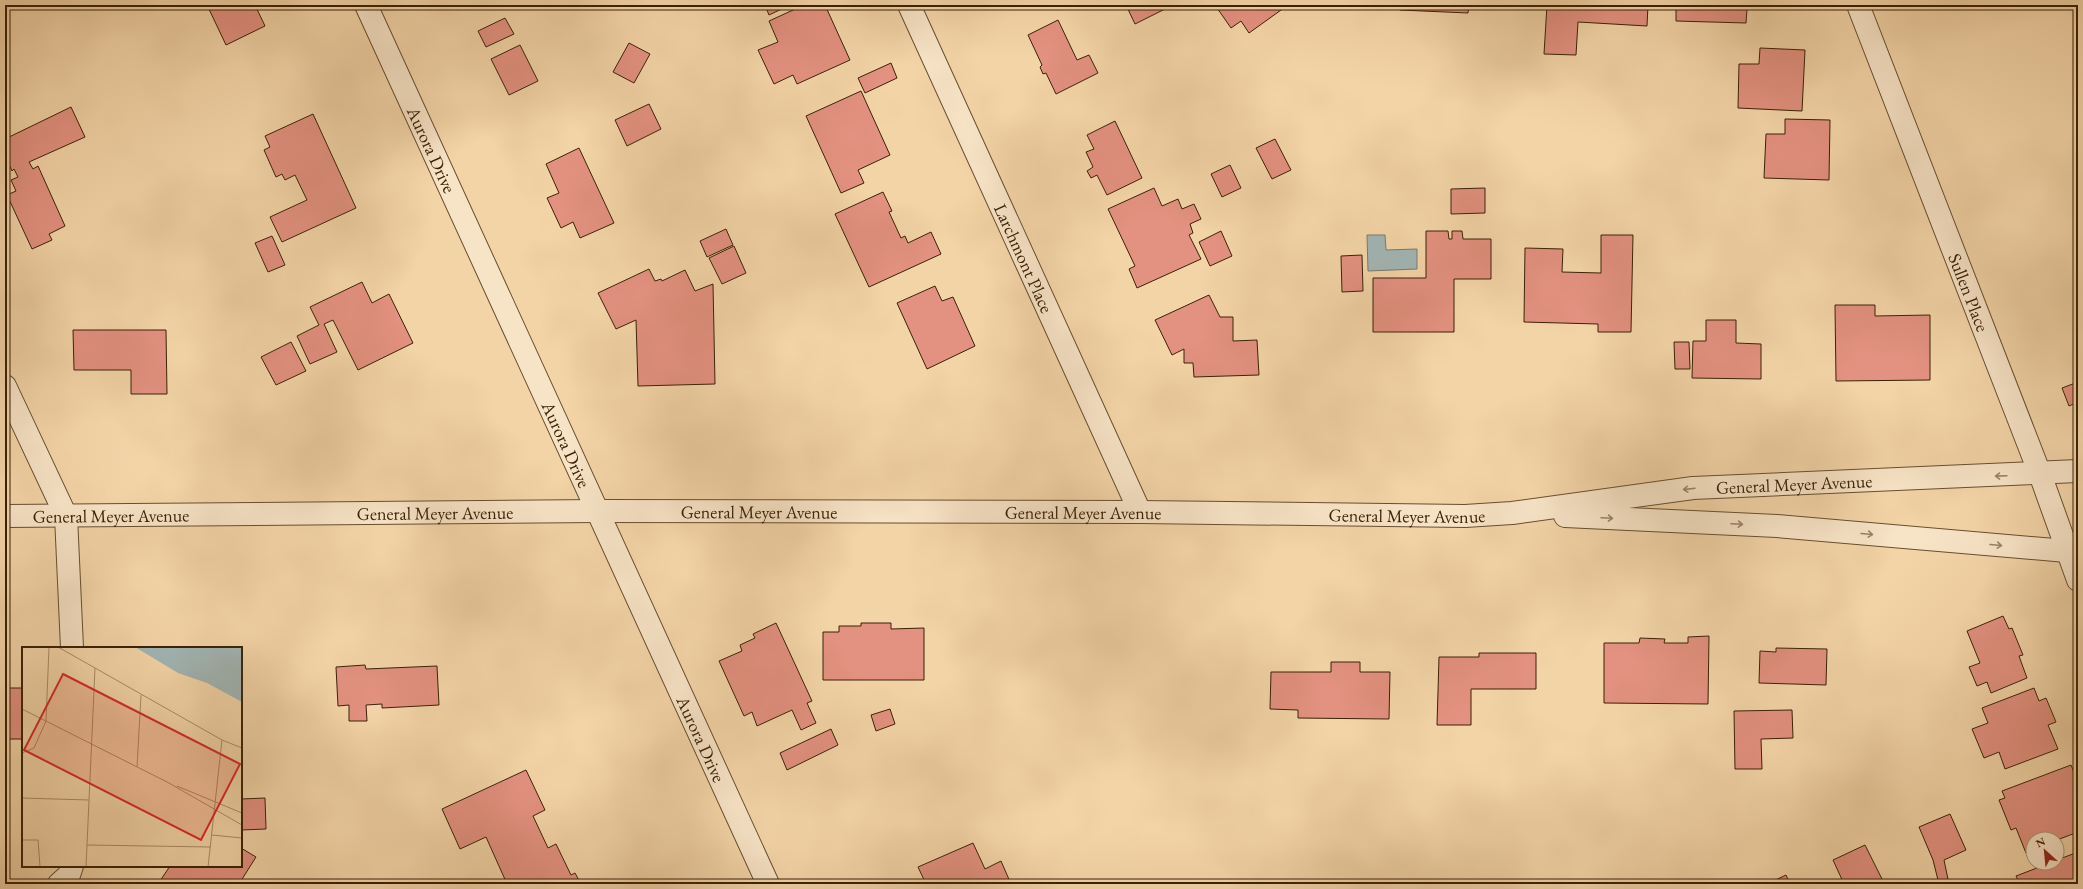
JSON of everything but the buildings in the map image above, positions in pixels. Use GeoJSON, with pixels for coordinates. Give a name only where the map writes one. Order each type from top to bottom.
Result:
{"type":"FeatureCollection","features":[{"type":"Feature","properties":{"kind":"street","name":"Aurora Drive"},"geometry":{"type":"LineString","coordinates":[[366,5],[768,884]]}},
{"type":"Feature","properties":{"kind":"street","name":"Larchmont Place"},"geometry":{"type":"LineString","coordinates":[[909,5],[1140,512]]}},
{"type":"Feature","properties":{"kind":"street","name":"Sullen Place"},"geometry":{"type":"LineString","coordinates":[[1858,5],[2040,474],[2073,552],[2078,580]]}},
{"type":"Feature","properties":{"kind":"street"},"geometry":{"type":"LineString","coordinates":[[5,386],[66,516],[72,647]]}},
{"type":"Feature","properties":{"kind":"street","name":"General Meyer Avenue"},"geometry":{"type":"LineString","coordinates":[[5,516],[598,511],[1140,512],[1465,516],[1512,513],[1693,488],[2040,474],[2078,471]]}},
{"type":"Feature","properties":{"kind":"street","name":"General Meyer Avenue"},"geometry":{"type":"LineString","coordinates":[[1512,513],[1777,526],[2073,552]]}},
{"type":"Feature","properties":{"kind":"street"},"geometry":{"type":"LineString","coordinates":[[60,884],[69,875],[72,867]]}},
{"type":"Feature","properties":{"kind":"shaded area"},"geometry":{"type":"Polygon","coordinates":[[[1367,235],[1385,235],[1386,250],[1417,249],[1417,269],[1368,271],[1367,235]]]}}]}
